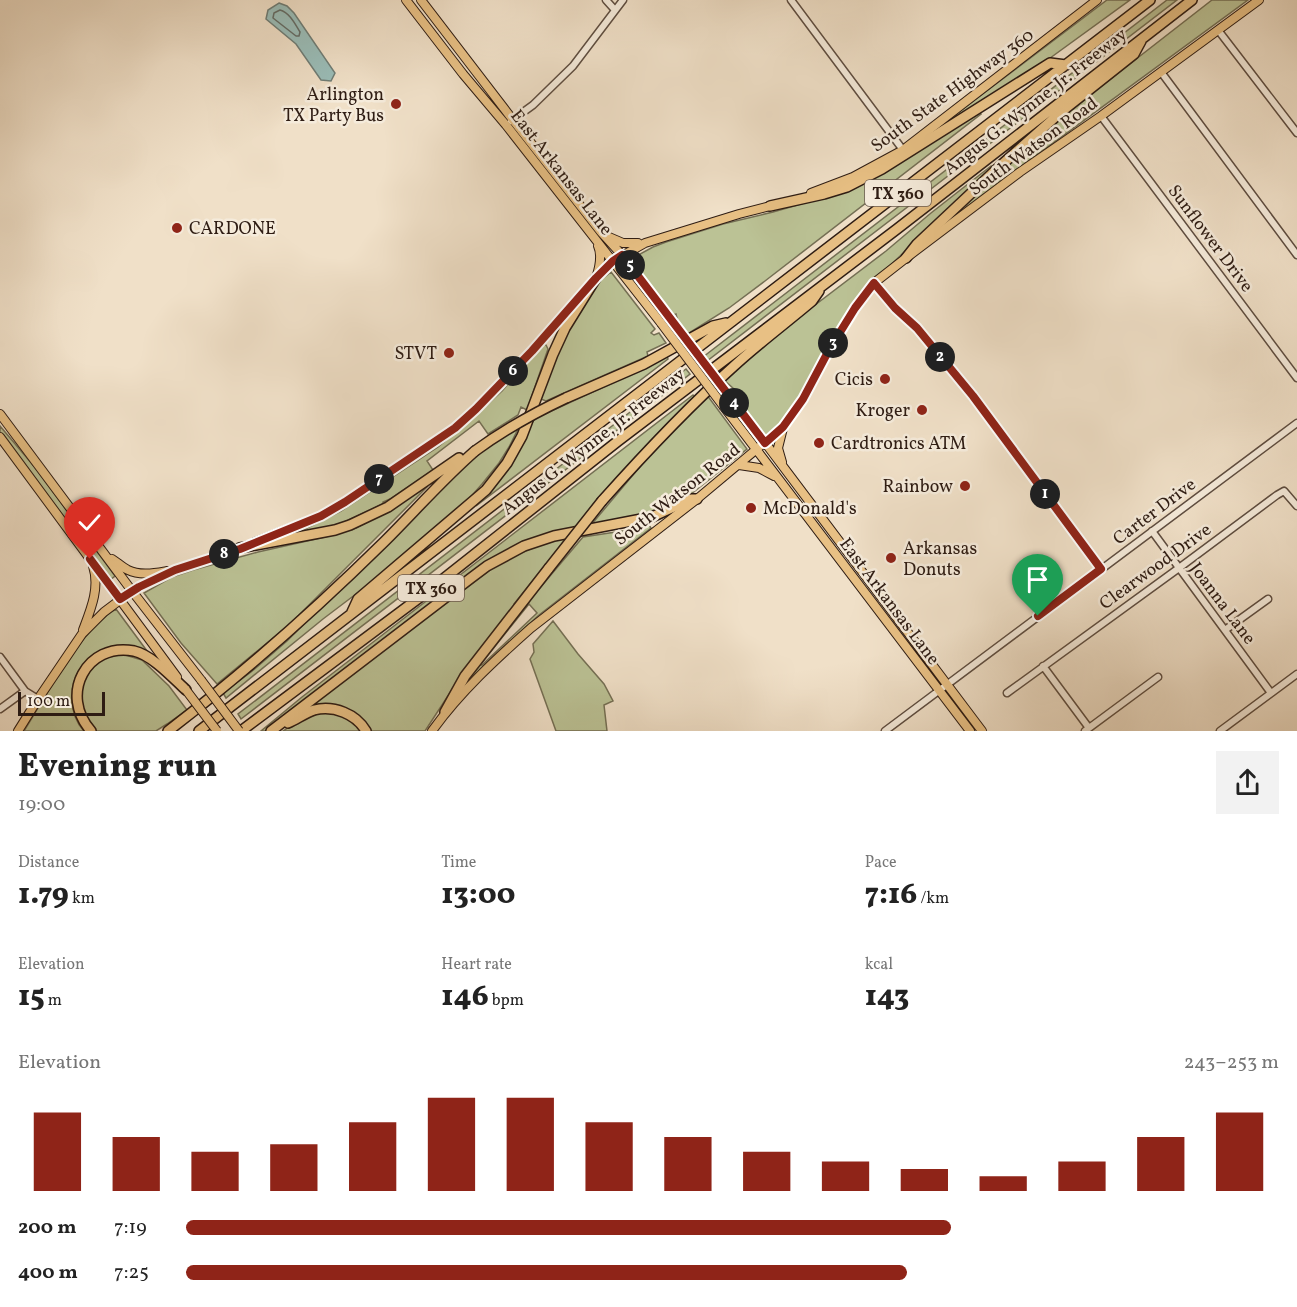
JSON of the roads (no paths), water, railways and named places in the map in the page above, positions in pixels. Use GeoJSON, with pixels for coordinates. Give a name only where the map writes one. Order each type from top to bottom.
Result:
{"type":"FeatureCollection","features":[{"type":"Feature","properties":{"kind":"highway","name":"Angus G. Wynne, Jr. Freeway"},"geometry":{"type":"LineString","coordinates":[[199,731],[1150,0]]}},
{"type":"Feature","properties":{"kind":"highway","name":"Angus G. Wynne, Jr. Freeway"},"geometry":{"type":"LineString","coordinates":[[240,731],[423,594],[1192,0]]}},
{"type":"Feature","properties":{"kind":"highway"},"geometry":{"type":"LineString","coordinates":[[906,258],[917,244],[1039,131],[1134,54],[1143,38]]}},
{"type":"Feature","properties":{"kind":"highway"},"geometry":{"type":"LineString","coordinates":[[770,206],[847,187],[882,169],[1050,63],[1066,65]]}},
{"type":"Feature","properties":{"kind":"highway"},"geometry":{"type":"LineString","coordinates":[[351,614],[358,599],[486,490],[507,463],[522,436],[565,328],[596,278]]}},
{"type":"Feature","properties":{"kind":"highway"},"geometry":{"type":"LineString","coordinates":[[445,712],[465,676],[602,501],[700,397],[812,301],[823,284]]}},
{"type":"Feature","properties":{"kind":"highway"},"geometry":{"type":"LineString","coordinates":[[162,731],[171,729],[275,644],[384,542],[446,477],[475,451],[539,410],[644,364],[713,326],[731,322]]}},
{"type":"Feature","properties":{"kind":"highway"},"geometry":{"type":"LineString","coordinates":[[240,549],[350,525],[388,507],[458,459],[475,451]]}},
{"type":"Feature","properties":{"kind":"highway"},"geometry":{"type":"LineString","coordinates":[[273,730],[461,585],[496,561],[524,546],[554,536],[652,517],[697,499]]}},
{"type":"Feature","properties":{"kind":"highway"},"geometry":{"type":"LineString","coordinates":[[91,731],[82,719],[78,707],[77,687],[85,670],[93,661],[106,654],[123,650],[136,651],[148,657],[186,690]]}},
{"type":"Feature","properties":{"kind":"highway"},"geometry":{"type":"LineString","coordinates":[[273,730],[312,711],[322,709],[346,713],[355,718],[366,731]]}},
{"type":"Feature","properties":{"kind":"main road"},"geometry":{"type":"LineString","coordinates":[[421,0],[510,122]]}},
{"type":"Feature","properties":{"kind":"main road","name":"South State Highway 360"},"geometry":{"type":"LineString","coordinates":[[613,261],[645,243],[803,197],[853,177],[903,150],[1097,0]]}},
{"type":"Feature","properties":{"kind":"main road","name":"South Watson Road"},"geometry":{"type":"LineString","coordinates":[[432,731],[445,712],[509,647],[697,499],[783,427],[803,399],[855,308],[874,283],[1020,172],[1101,116],[1258,0]]}},
{"type":"Feature","properties":{"kind":"main road","name":"East Arkansas Lane"},"geometry":{"type":"LineString","coordinates":[[408,3],[463,74],[510,122],[622,255],[982,731]]}},
{"type":"Feature","properties":{"kind":"main road","name":"East Arkansas Lane"},"geometry":{"type":"LineString","coordinates":[[510,122],[591,234],[970,731]]}},
{"type":"Feature","properties":{"kind":"main road"},"geometry":{"type":"LineString","coordinates":[[601,232],[623,243],[645,243]]}},
{"type":"Feature","properties":{"kind":"main road"},"geometry":{"type":"LineString","coordinates":[[591,234],[600,252],[596,278]]}},
{"type":"Feature","properties":{"kind":"main road"},"geometry":{"type":"LineString","coordinates":[[18,731],[82,634],[120,599],[175,570],[240,549],[321,516],[455,428],[532,351],[613,261]]}},
{"type":"Feature","properties":{"kind":"main road"},"geometry":{"type":"LineString","coordinates":[[0,414],[240,731]]}},
{"type":"Feature","properties":{"kind":"main road"},"geometry":{"type":"LineString","coordinates":[[783,427],[778,448],[787,472]]}},
{"type":"Feature","properties":{"kind":"main road"},"geometry":{"type":"LineString","coordinates":[[0,437],[217,731]]}},
{"type":"Feature","properties":{"kind":"main road"},"geometry":{"type":"LineString","coordinates":[[739,465],[764,469],[782,483]]}},
{"type":"Feature","properties":{"kind":"main road"},"geometry":{"type":"LineString","coordinates":[[105,554],[127,570],[142,574],[175,570]]}},
{"type":"Feature","properties":{"kind":"main road"},"geometry":{"type":"LineString","coordinates":[[82,634],[90,614],[96,588],[96,579],[90,559]]}},
{"type":"Feature","properties":{"kind":"street"},"geometry":{"type":"LineString","coordinates":[[606,0],[615,10]]}},
{"type":"Feature","properties":{"kind":"street"},"geometry":{"type":"LineString","coordinates":[[510,122],[533,105],[573,66],[623,0]]}},
{"type":"Feature","properties":{"kind":"street"},"geometry":{"type":"LineString","coordinates":[[791,0],[903,150]]}},
{"type":"Feature","properties":{"kind":"street"},"geometry":{"type":"LineString","coordinates":[[1218,30],[1297,133]]}},
{"type":"Feature","properties":{"kind":"street"},"geometry":{"type":"LineString","coordinates":[[1161,72],[1297,255]]}},
{"type":"Feature","properties":{"kind":"street","name":"Sunflower Drive"},"geometry":{"type":"LineString","coordinates":[[1101,116],[1297,378]]}},
{"type":"Feature","properties":{"kind":"street"},"geometry":{"type":"LineString","coordinates":[[874,283],[895,308],[917,328],[973,396],[1101,569]]}},
{"type":"Feature","properties":{"kind":"street","name":"Carter Drive"},"geometry":{"type":"LineString","coordinates":[[885,731],[1297,423]]}},
{"type":"Feature","properties":{"kind":"street","name":"Clearwood Drive"},"geometry":{"type":"LineString","coordinates":[[1007,693],[1277,495],[1284,491],[1297,506]]}},
{"type":"Feature","properties":{"kind":"street","name":"Joanna Lane"},"geometry":{"type":"LineString","coordinates":[[1152,531],[1271,693]]}},
{"type":"Feature","properties":{"kind":"street"},"geometry":{"type":"LineString","coordinates":[[1225,630],[1268,598]]}},
{"type":"Feature","properties":{"kind":"street"},"geometry":{"type":"LineString","coordinates":[[0,657],[25,691],[38,699]]}},
{"type":"Feature","properties":{"kind":"street"},"geometry":{"type":"LineString","coordinates":[[1043,666],[1087,729],[1158,677]]}},
{"type":"Feature","properties":{"kind":"street"},"geometry":{"type":"LineString","coordinates":[[1220,731],[1297,674]]}},
{"type":"Feature","properties":{"kind":"street"},"geometry":{"type":"LineString","coordinates":[[0,710],[25,691]]}},
{"type":"Feature","properties":{"kind":"water"},"geometry":{"type":"Polygon","coordinates":[[[279,3],[287,6],[294,13],[335,73],[331,81],[321,80],[296,44],[266,19],[268,10],[279,3]]]}},
{"type":"Feature","properties":{"kind":"place","name":"Arlington TX Party Bus"},"geometry":{"type":"Point","coordinates":[396,104]}},
{"type":"Feature","properties":{"kind":"place","name":"CARDONE"},"geometry":{"type":"Point","coordinates":[177,228]}},
{"type":"Feature","properties":{"kind":"place","name":"STVT"},"geometry":{"type":"Point","coordinates":[449,353]}},
{"type":"Feature","properties":{"kind":"place","name":"Cicis"},"geometry":{"type":"Point","coordinates":[885,379]}},
{"type":"Feature","properties":{"kind":"place","name":"Kroger"},"geometry":{"type":"Point","coordinates":[922,410]}},
{"type":"Feature","properties":{"kind":"place","name":"Cardtronics ATM"},"geometry":{"type":"Point","coordinates":[819,443]}},
{"type":"Feature","properties":{"kind":"place","name":"Rainbow"},"geometry":{"type":"Point","coordinates":[965,486]}},
{"type":"Feature","properties":{"kind":"place","name":"McDonald's"},"geometry":{"type":"Point","coordinates":[751,508]}},
{"type":"Feature","properties":{"kind":"place","name":"Arkansas Donuts"},"geometry":{"type":"Point","coordinates":[891,558]}}]}
